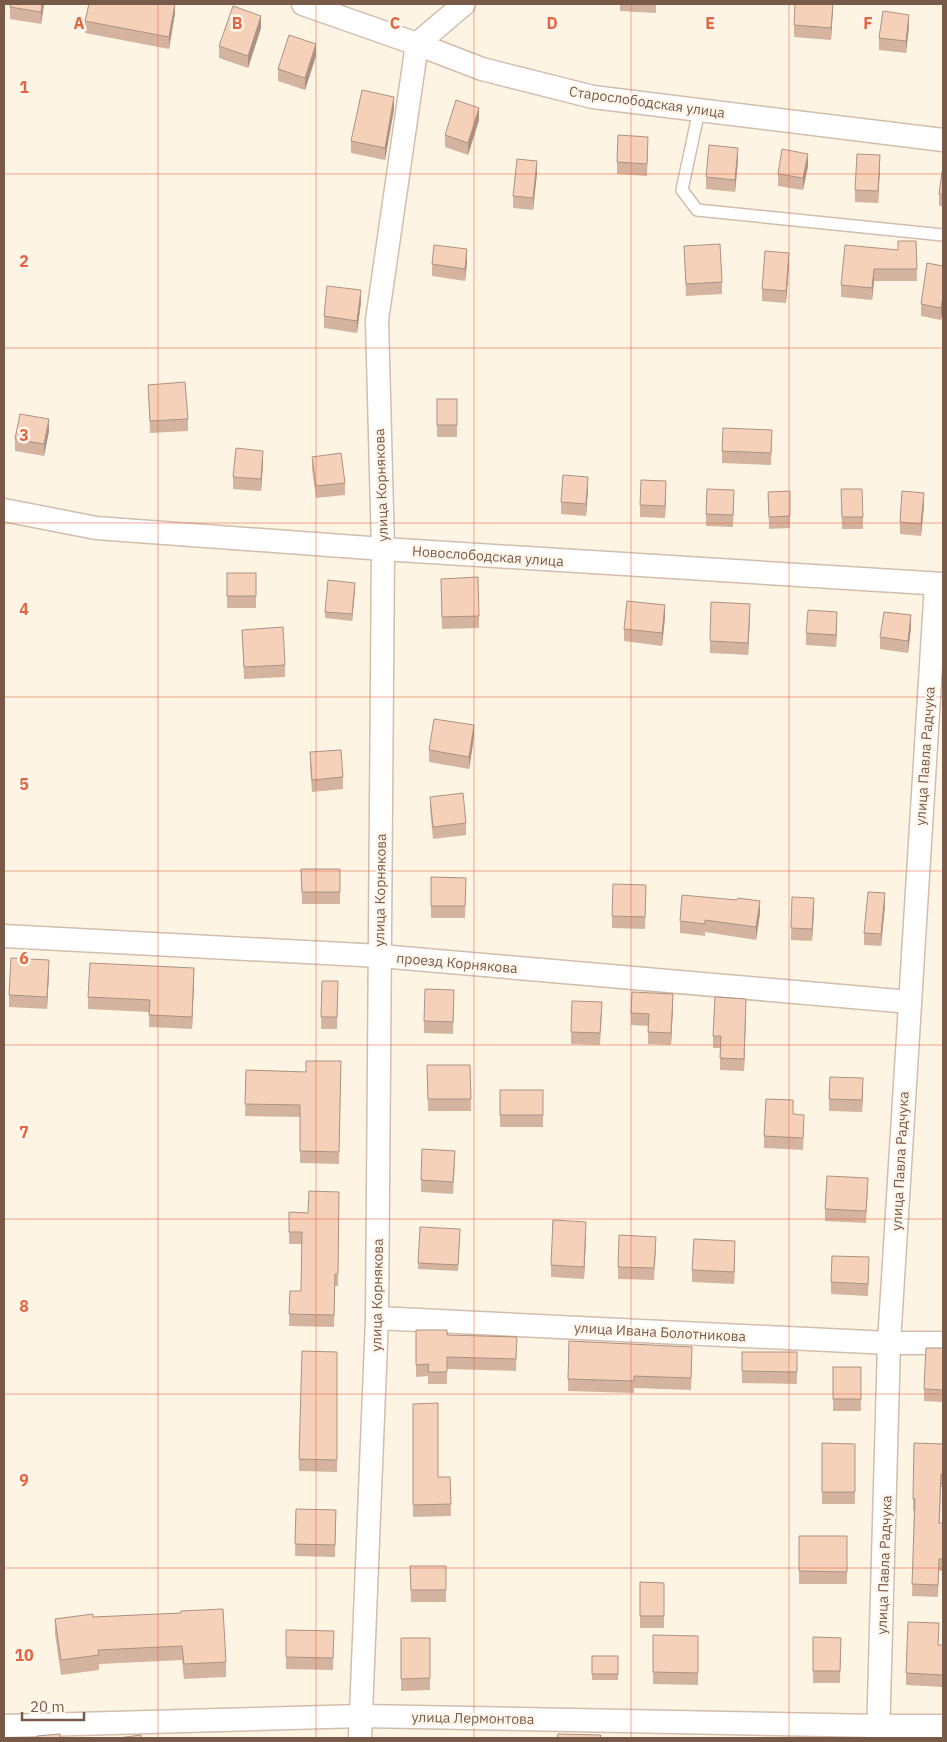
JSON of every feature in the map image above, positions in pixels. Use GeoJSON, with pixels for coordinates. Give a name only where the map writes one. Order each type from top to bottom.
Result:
{"type":"FeatureCollection","features":[{"type":"Feature","properties":{"kind":"street","name":"Старослободская улица"},"geometry":{"type":"LineString","coordinates":[[303,4],[482,69],[593,97],[943,140]]}},
{"type":"Feature","properties":{"kind":"street"},"geometry":{"type":"LineString","coordinates":[[417,44],[464,4]]}},
{"type":"Feature","properties":{"kind":"street","name":"улица Корнякова"},"geometry":{"type":"LineString","coordinates":[[361,1727],[377,1318],[383,549],[377,320],[417,44]]}},
{"type":"Feature","properties":{"kind":"street","name":"Новослободская улица"},"geometry":{"type":"LineString","coordinates":[[4,510],[96,528],[383,549],[940,584]]}},
{"type":"Feature","properties":{"kind":"street","name":"улица Павла Радчука"},"geometry":{"type":"LineString","coordinates":[[879,1732],[890,1343],[910,1002],[940,584]]}},
{"type":"Feature","properties":{"kind":"street","name":"проезд Корнякова"},"geometry":{"type":"LineString","coordinates":[[4,936],[380,956],[910,1002]]}},
{"type":"Feature","properties":{"kind":"street","name":"улица Ивана Болотникова"},"geometry":{"type":"LineString","coordinates":[[377,1318],[890,1343],[943,1343]]}},
{"type":"Feature","properties":{"kind":"street","name":"улица Лермонтова"},"geometry":{"type":"LineString","coordinates":[[4,1726],[879,1732],[943,1726]]}},
{"type":"Feature","properties":{"kind":"lane"},"geometry":{"type":"LineString","coordinates":[[699,110],[682,190],[697,210],[943,235]]}},
{"type":"Feature","properties":{"kind":"building"},"geometry":{"type":"Polygon","coordinates":[[[11,4],[42,4],[41,12],[10,7],[11,4]]]}},
{"type":"Feature","properties":{"kind":"building"},"geometry":{"type":"Polygon","coordinates":[[[89,4],[175,4],[169,37],[85,21],[89,4]]]}},
{"type":"Feature","properties":{"kind":"building"},"geometry":{"type":"Polygon","coordinates":[[[795,4],[833,4],[831,28],[794,25],[795,4]]]}},
{"type":"Feature","properties":{"kind":"building"},"geometry":{"type":"Polygon","coordinates":[[[233,6],[261,16],[248,56],[219,46],[233,6]]]}},
{"type":"Feature","properties":{"kind":"building"},"geometry":{"type":"Polygon","coordinates":[[[883,11],[909,15],[906,41],[879,38],[883,11]]]}},
{"type":"Feature","properties":{"kind":"building"},"geometry":{"type":"Polygon","coordinates":[[[289,35],[316,44],[305,78],[278,69],[289,35]]]}},
{"type":"Feature","properties":{"kind":"building"},"geometry":{"type":"Polygon","coordinates":[[[362,90],[394,97],[385,148],[351,141],[362,90]]]}},
{"type":"Feature","properties":{"kind":"building"},"geometry":{"type":"Polygon","coordinates":[[[456,100],[479,108],[468,143],[445,135],[456,100]]]}},
{"type":"Feature","properties":{"kind":"building"},"geometry":{"type":"Polygon","coordinates":[[[618,135],[648,137],[647,164],[617,162],[618,135]]]}},
{"type":"Feature","properties":{"kind":"building"},"geometry":{"type":"Polygon","coordinates":[[[709,145],[738,148],[735,180],[706,177],[709,145]]]}},
{"type":"Feature","properties":{"kind":"building"},"geometry":{"type":"Polygon","coordinates":[[[782,149],[808,154],[803,178],[778,174],[782,149]]]}},
{"type":"Feature","properties":{"kind":"building"},"geometry":{"type":"Polygon","coordinates":[[[857,154],[880,155],[878,191],[855,190],[857,154]]]}},
{"type":"Feature","properties":{"kind":"building"},"geometry":{"type":"Polygon","coordinates":[[[517,159],[537,161],[533,198],[513,196],[517,159]]]}},
{"type":"Feature","properties":{"kind":"building"},"geometry":{"type":"Polygon","coordinates":[[[942,172],[943,194],[939,194],[942,172]]]}},
{"type":"Feature","properties":{"kind":"building"},"geometry":{"type":"Polygon","coordinates":[[[898,241],[916,241],[917,269],[874,269],[872,288],[841,285],[845,245],[898,250],[898,241]]]}},
{"type":"Feature","properties":{"kind":"building"},"geometry":{"type":"Polygon","coordinates":[[[720,244],[722,282],[686,284],[684,246],[720,244]]]}},
{"type":"Feature","properties":{"kind":"building"},"geometry":{"type":"Polygon","coordinates":[[[434,245],[467,249],[465,269],[432,264],[434,245]]]}},
{"type":"Feature","properties":{"kind":"building"},"geometry":{"type":"Polygon","coordinates":[[[765,251],[789,253],[786,291],[762,289],[765,251]]]}},
{"type":"Feature","properties":{"kind":"building"},"geometry":{"type":"Polygon","coordinates":[[[927,263],[943,266],[941,308],[921,304],[927,263]]]}},
{"type":"Feature","properties":{"kind":"building"},"geometry":{"type":"Polygon","coordinates":[[[327,286],[361,290],[357,321],[324,316],[327,286]]]}},
{"type":"Feature","properties":{"kind":"building"},"geometry":{"type":"Polygon","coordinates":[[[185,382],[188,419],[150,421],[148,385],[185,382]]]}},
{"type":"Feature","properties":{"kind":"building"},"geometry":{"type":"Polygon","coordinates":[[[437,399],[457,399],[457,425],[437,425],[437,399]]]}},
{"type":"Feature","properties":{"kind":"building"},"geometry":{"type":"Polygon","coordinates":[[[20,414],[49,419],[44,444],[15,439],[20,414]]]}},
{"type":"Feature","properties":{"kind":"building"},"geometry":{"type":"Polygon","coordinates":[[[723,428],[772,430],[771,453],[722,451],[723,428]]]}},
{"type":"Feature","properties":{"kind":"building"},"geometry":{"type":"Polygon","coordinates":[[[236,448],[263,451],[261,479],[233,477],[236,448]]]}},
{"type":"Feature","properties":{"kind":"building"},"geometry":{"type":"Polygon","coordinates":[[[341,453],[345,483],[316,486],[312,457],[341,453]]]}},
{"type":"Feature","properties":{"kind":"building"},"geometry":{"type":"Polygon","coordinates":[[[563,475],[588,477],[586,504],[561,502],[563,475]]]}},
{"type":"Feature","properties":{"kind":"building"},"geometry":{"type":"Polygon","coordinates":[[[641,480],[666,481],[665,506],[640,505],[641,480]]]}},
{"type":"Feature","properties":{"kind":"building"},"geometry":{"type":"Polygon","coordinates":[[[707,489],[734,490],[733,515],[706,514],[707,489]]]}},
{"type":"Feature","properties":{"kind":"building"},"geometry":{"type":"Polygon","coordinates":[[[841,489],[862,489],[863,517],[842,517],[841,489]]]}},
{"type":"Feature","properties":{"kind":"building"},"geometry":{"type":"Polygon","coordinates":[[[790,491],[790,516],[769,517],[768,492],[790,491]]]}},
{"type":"Feature","properties":{"kind":"building"},"geometry":{"type":"Polygon","coordinates":[[[902,491],[924,493],[921,524],[900,522],[902,491]]]}},
{"type":"Feature","properties":{"kind":"building"},"geometry":{"type":"Polygon","coordinates":[[[227,573],[256,573],[256,596],[227,596],[227,573]]]}},
{"type":"Feature","properties":{"kind":"building"},"geometry":{"type":"Polygon","coordinates":[[[478,577],[479,616],[442,617],[441,579],[478,577]]]}},
{"type":"Feature","properties":{"kind":"building"},"geometry":{"type":"Polygon","coordinates":[[[328,580],[355,583],[352,614],[325,612],[328,580]]]}},
{"type":"Feature","properties":{"kind":"building"},"geometry":{"type":"Polygon","coordinates":[[[627,601],[665,605],[662,633],[624,629],[627,601]]]}},
{"type":"Feature","properties":{"kind":"building"},"geometry":{"type":"Polygon","coordinates":[[[711,602],[750,604],[748,643],[710,641],[711,602]]]}},
{"type":"Feature","properties":{"kind":"building"},"geometry":{"type":"Polygon","coordinates":[[[808,610],[837,612],[836,635],[806,633],[808,610]]]}},
{"type":"Feature","properties":{"kind":"building"},"geometry":{"type":"Polygon","coordinates":[[[884,612],[911,615],[908,641],[880,637],[884,612]]]}},
{"type":"Feature","properties":{"kind":"building"},"geometry":{"type":"Polygon","coordinates":[[[283,627],[285,665],[244,667],[242,630],[283,627]]]}},
{"type":"Feature","properties":{"kind":"building"},"geometry":{"type":"Polygon","coordinates":[[[434,719],[474,725],[469,757],[429,750],[434,719]]]}},
{"type":"Feature","properties":{"kind":"building"},"geometry":{"type":"Polygon","coordinates":[[[341,750],[343,777],[312,780],[310,752],[341,750]]]}},
{"type":"Feature","properties":{"kind":"building"},"geometry":{"type":"Polygon","coordinates":[[[463,793],[466,823],[433,827],[430,797],[463,793]]]}},
{"type":"Feature","properties":{"kind":"building"},"geometry":{"type":"Polygon","coordinates":[[[301,869],[340,869],[340,892],[302,892],[301,869]]]}},
{"type":"Feature","properties":{"kind":"building"},"geometry":{"type":"Polygon","coordinates":[[[431,877],[466,878],[465,906],[431,906],[431,877]]]}},
{"type":"Feature","properties":{"kind":"building"},"geometry":{"type":"Polygon","coordinates":[[[613,884],[646,885],[645,917],[612,916],[613,884]]]}},
{"type":"Feature","properties":{"kind":"building"},"geometry":{"type":"Polygon","coordinates":[[[868,892],[885,893],[881,934],[864,933],[868,892]]]}},
{"type":"Feature","properties":{"kind":"building"},"geometry":{"type":"Polygon","coordinates":[[[682,895],[760,901],[756,927],[705,920],[705,924],[680,921],[682,895]]]}},
{"type":"Feature","properties":{"kind":"building"},"geometry":{"type":"Polygon","coordinates":[[[792,897],[814,898],[812,929],[791,928],[792,897]]]}},
{"type":"Feature","properties":{"kind":"building"},"geometry":{"type":"Polygon","coordinates":[[[11,958],[49,960],[47,997],[9,995],[11,958]]]}},
{"type":"Feature","properties":{"kind":"building"},"geometry":{"type":"Polygon","coordinates":[[[90,963],[194,968],[192,1017],[149,1015],[150,1000],[88,997],[90,963]]]}},
{"type":"Feature","properties":{"kind":"building"},"geometry":{"type":"Polygon","coordinates":[[[322,981],[338,981],[337,1017],[321,1017],[322,981]]]}},
{"type":"Feature","properties":{"kind":"building"},"geometry":{"type":"Polygon","coordinates":[[[425,989],[454,990],[453,1022],[424,1021],[425,989]]]}},
{"type":"Feature","properties":{"kind":"building"},"geometry":{"type":"Polygon","coordinates":[[[632,992],[673,994],[671,1033],[648,1032],[649,1014],[631,1013],[632,992]]]}},
{"type":"Feature","properties":{"kind":"building"},"geometry":{"type":"Polygon","coordinates":[[[715,997],[746,999],[744,1059],[720,1058],[721,1036],[713,1036],[715,997]]]}},
{"type":"Feature","properties":{"kind":"building"},"geometry":{"type":"Polygon","coordinates":[[[572,1001],[602,1002],[600,1033],[571,1032],[572,1001]]]}},
{"type":"Feature","properties":{"kind":"building"},"geometry":{"type":"Polygon","coordinates":[[[306,1061],[341,1061],[339,1152],[300,1151],[300,1105],[245,1104],[246,1070],[306,1072],[306,1061]]]}},
{"type":"Feature","properties":{"kind":"building"},"geometry":{"type":"Polygon","coordinates":[[[427,1065],[470,1065],[471,1099],[428,1099],[427,1065]]]}},
{"type":"Feature","properties":{"kind":"building"},"geometry":{"type":"Polygon","coordinates":[[[830,1077],[863,1078],[862,1100],[829,1099],[830,1077]]]}},
{"type":"Feature","properties":{"kind":"building"},"geometry":{"type":"Polygon","coordinates":[[[500,1090],[543,1090],[543,1115],[500,1115],[500,1090]]]}},
{"type":"Feature","properties":{"kind":"building"},"geometry":{"type":"Polygon","coordinates":[[[766,1099],[793,1100],[793,1114],[804,1115],[803,1138],[764,1136],[766,1099]]]}},
{"type":"Feature","properties":{"kind":"building"},"geometry":{"type":"Polygon","coordinates":[[[422,1149],[455,1151],[453,1182],[421,1180],[422,1149]]]}},
{"type":"Feature","properties":{"kind":"building"},"geometry":{"type":"Polygon","coordinates":[[[827,1176],[868,1178],[866,1211],[825,1209],[827,1176]]]}},
{"type":"Feature","properties":{"kind":"building"},"geometry":{"type":"Polygon","coordinates":[[[309,1191],[339,1192],[338,1274],[335,1274],[334,1315],[289,1314],[290,1291],[301,1291],[302,1232],[289,1232],[289,1212],[308,1213],[309,1191]]]}},
{"type":"Feature","properties":{"kind":"building"},"geometry":{"type":"Polygon","coordinates":[[[553,1220],[586,1222],[584,1267],[551,1265],[553,1220]]]}},
{"type":"Feature","properties":{"kind":"building"},"geometry":{"type":"Polygon","coordinates":[[[420,1227],[460,1229],[458,1265],[418,1263],[420,1227]]]}},
{"type":"Feature","properties":{"kind":"building"},"geometry":{"type":"Polygon","coordinates":[[[619,1235],[656,1237],[654,1268],[618,1267],[619,1235]]]}},
{"type":"Feature","properties":{"kind":"building"},"geometry":{"type":"Polygon","coordinates":[[[694,1239],[735,1241],[734,1272],[692,1270],[694,1239]]]}},
{"type":"Feature","properties":{"kind":"building"},"geometry":{"type":"Polygon","coordinates":[[[832,1256],[869,1257],[868,1284],[831,1282],[832,1256]]]}},
{"type":"Feature","properties":{"kind":"building"},"geometry":{"type":"Polygon","coordinates":[[[416,1330],[447,1330],[447,1335],[517,1337],[516,1359],[447,1357],[447,1372],[428,1372],[429,1364],[416,1365],[416,1330]]]}},
{"type":"Feature","properties":{"kind":"building"},"geometry":{"type":"Polygon","coordinates":[[[569,1341],[692,1347],[691,1378],[634,1376],[634,1381],[568,1379],[569,1341]]]}},
{"type":"Feature","properties":{"kind":"building"},"geometry":{"type":"Polygon","coordinates":[[[926,1348],[943,1348],[943,1390],[924,1389],[926,1348]]]}},
{"type":"Feature","properties":{"kind":"building"},"geometry":{"type":"Polygon","coordinates":[[[302,1351],[337,1352],[337,1460],[299,1459],[302,1351]]]}},
{"type":"Feature","properties":{"kind":"building"},"geometry":{"type":"Polygon","coordinates":[[[742,1352],[797,1352],[797,1372],[742,1371],[742,1352]]]}},
{"type":"Feature","properties":{"kind":"building"},"geometry":{"type":"Polygon","coordinates":[[[833,1367],[861,1367],[861,1399],[833,1399],[833,1367]]]}},
{"type":"Feature","properties":{"kind":"building"},"geometry":{"type":"Polygon","coordinates":[[[438,1403],[438,1477],[450,1477],[451,1504],[413,1505],[413,1404],[438,1403]]]}},
{"type":"Feature","properties":{"kind":"building"},"geometry":{"type":"Polygon","coordinates":[[[822,1443],[855,1444],[855,1492],[822,1492],[822,1443]]]}},
{"type":"Feature","properties":{"kind":"building"},"geometry":{"type":"Polygon","coordinates":[[[914,1443],[943,1444],[943,1475],[941,1474],[939,1523],[943,1523],[943,1559],[939,1559],[938,1585],[912,1584],[915,1499],[913,1499],[914,1443]]]}},
{"type":"Feature","properties":{"kind":"building"},"geometry":{"type":"Polygon","coordinates":[[[296,1509],[336,1510],[335,1545],[295,1544],[296,1509]]]}},
{"type":"Feature","properties":{"kind":"building"},"geometry":{"type":"Polygon","coordinates":[[[799,1536],[847,1536],[847,1572],[799,1571],[799,1536]]]}},
{"type":"Feature","properties":{"kind":"building"},"geometry":{"type":"Polygon","coordinates":[[[410,1566],[446,1566],[446,1590],[411,1590],[410,1566]]]}},
{"type":"Feature","properties":{"kind":"building"},"geometry":{"type":"Polygon","coordinates":[[[640,1582],[664,1583],[664,1616],[640,1616],[640,1582]]]}},
{"type":"Feature","properties":{"kind":"building"},"geometry":{"type":"Polygon","coordinates":[[[223,1609],[226,1662],[184,1664],[182,1646],[98,1650],[99,1655],[61,1660],[55,1619],[93,1614],[93,1617],[223,1609]]]}},
{"type":"Feature","properties":{"kind":"building"},"geometry":{"type":"Polygon","coordinates":[[[908,1622],[939,1623],[938,1645],[943,1645],[943,1675],[906,1673],[908,1622]]]}},
{"type":"Feature","properties":{"kind":"building"},"geometry":{"type":"Polygon","coordinates":[[[286,1630],[334,1631],[333,1658],[286,1657],[286,1630]]]}},
{"type":"Feature","properties":{"kind":"building"},"geometry":{"type":"Polygon","coordinates":[[[653,1635],[698,1636],[698,1673],[653,1672],[653,1635]]]}},
{"type":"Feature","properties":{"kind":"building"},"geometry":{"type":"Polygon","coordinates":[[[813,1637],[841,1638],[840,1671],[813,1671],[813,1637]]]}},
{"type":"Feature","properties":{"kind":"building"},"geometry":{"type":"Polygon","coordinates":[[[401,1638],[430,1638],[430,1678],[401,1679],[401,1638]]]}},
{"type":"Feature","properties":{"kind":"building"},"geometry":{"type":"Polygon","coordinates":[[[592,1656],[618,1656],[618,1674],[592,1674],[592,1656]]]}},
{"type":"Feature","properties":{"kind":"building"},"geometry":{"type":"Polygon","coordinates":[[[60,1734],[60,1738],[37,1738],[37,1736],[60,1734]]]}},
{"type":"Feature","properties":{"kind":"building"},"geometry":{"type":"Polygon","coordinates":[[[558,1734],[601,1735],[600,1738],[557,1738],[558,1734]]]}},
{"type":"Feature","properties":{"kind":"building"},"geometry":{"type":"Polygon","coordinates":[[[141,1735],[141,1738],[118,1738],[141,1735]]]}}]}
